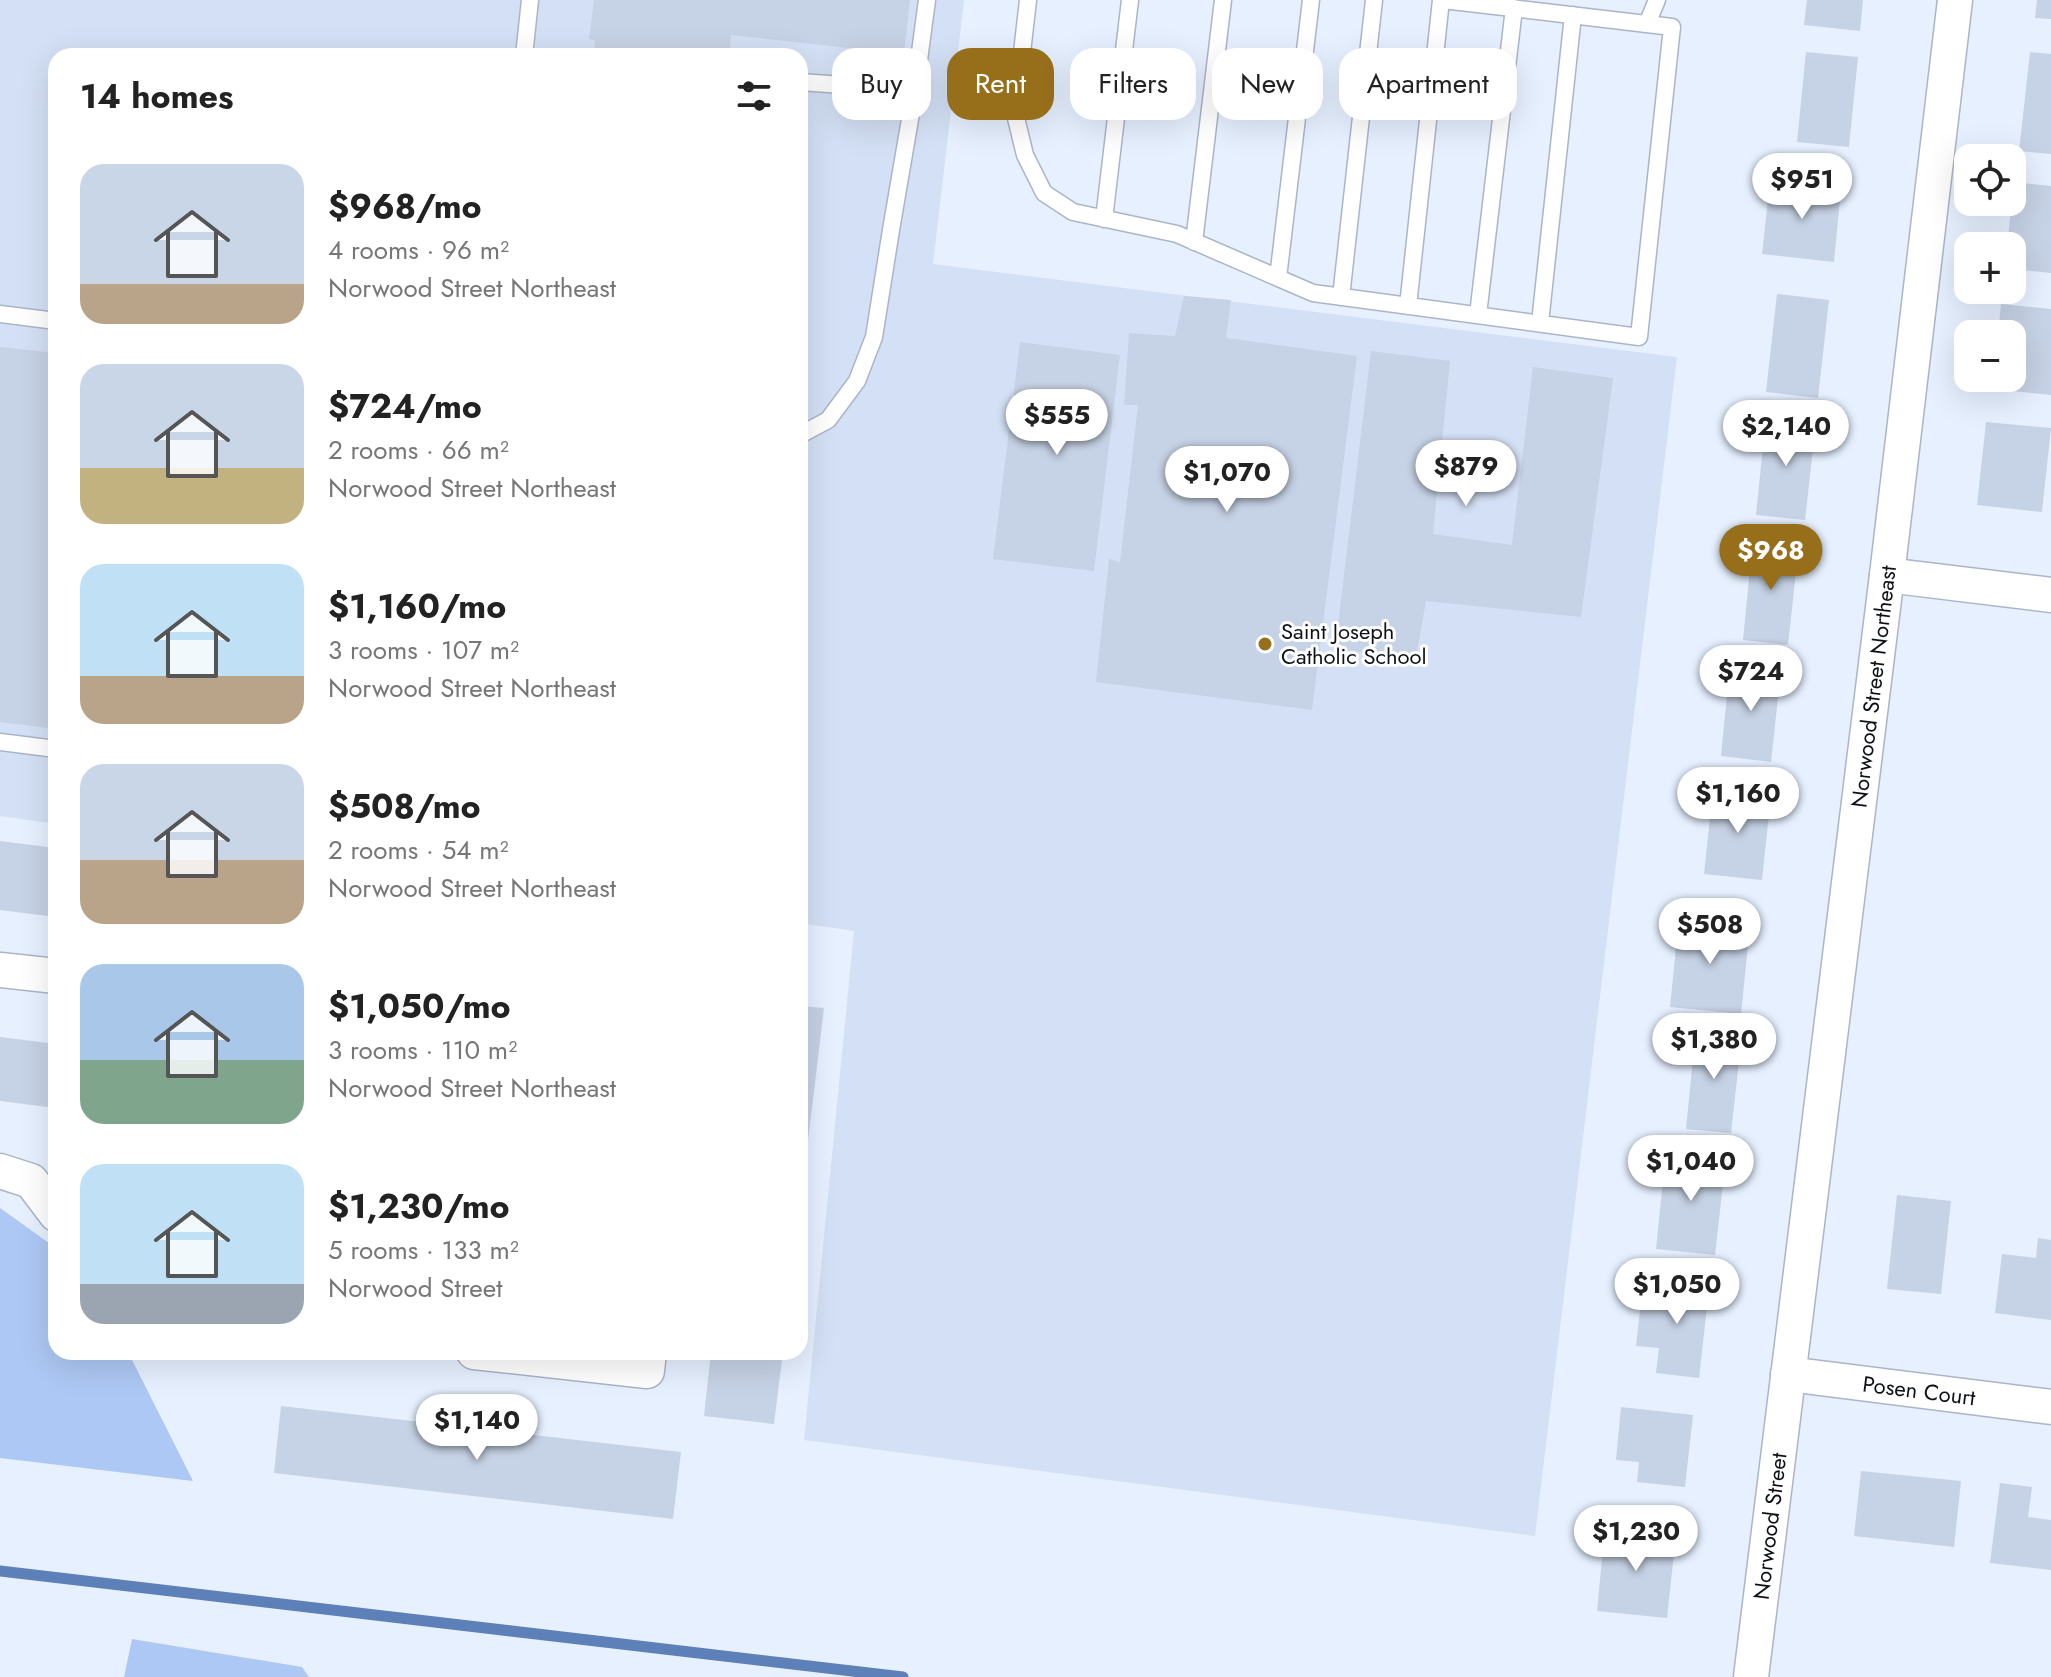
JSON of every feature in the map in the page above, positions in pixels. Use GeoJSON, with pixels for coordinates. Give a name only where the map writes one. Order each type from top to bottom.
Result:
{"type":"FeatureCollection","features":[{"type":"Feature","properties":{"kind":"street","name":"Norwood Street Northeast"},"geometry":{"type":"LineString","coordinates":[[1788,1374],[1955,0]]}},
{"type":"Feature","properties":{"kind":"street"},"geometry":{"type":"LineString","coordinates":[[1887,575],[2051,595]]}},
{"type":"Feature","properties":{"kind":"street"},"geometry":{"type":"LineString","coordinates":[[0,970],[48,975]]}},
{"type":"Feature","properties":{"kind":"street"},"geometry":{"type":"LineString","coordinates":[[0,1171],[31,1181],[48,1203]]}},
{"type":"Feature","properties":{"kind":"street"},"geometry":{"type":"LineString","coordinates":[[547,1360],[647,1371],[648,1360]]}},
{"type":"Feature","properties":{"kind":"street","name":"Posen Court"},"geometry":{"type":"LineString","coordinates":[[1788,1374],[2051,1407]]}},
{"type":"Feature","properties":{"kind":"street","name":"Norwood Street"},"geometry":{"type":"LineString","coordinates":[[1751,1677],[1788,1374]]}},
{"type":"Feature","properties":{"kind":"lane"},"geometry":{"type":"LineString","coordinates":[[525,48],[530,0]]}},
{"type":"Feature","properties":{"kind":"lane"},"geometry":{"type":"LineString","coordinates":[[921,48],[927,0]]}},
{"type":"Feature","properties":{"kind":"lane"},"geometry":{"type":"LineString","coordinates":[[1028,0],[1015,114],[1025,155],[1044,193],[1073,212],[1177,234],[1313,293],[1408,306],[1540,323],[1639,337],[1672,27],[1442,0],[1408,306]]}},
{"type":"Feature","properties":{"kind":"lane"},"geometry":{"type":"LineString","coordinates":[[1104,219],[1130,0]]}},
{"type":"Feature","properties":{"kind":"lane"},"geometry":{"type":"LineString","coordinates":[[1194,242],[1223,0]]}},
{"type":"Feature","properties":{"kind":"lane"},"geometry":{"type":"LineString","coordinates":[[1278,278],[1311,0]]}},
{"type":"Feature","properties":{"kind":"lane"},"geometry":{"type":"LineString","coordinates":[[1341,297],[1374,0]]}},
{"type":"Feature","properties":{"kind":"lane"},"geometry":{"type":"LineString","coordinates":[[1647,24],[1657,0]]}},
{"type":"Feature","properties":{"kind":"lane"},"geometry":{"type":"LineString","coordinates":[[1478,315],[1514,8]]}},
{"type":"Feature","properties":{"kind":"lane"},"geometry":{"type":"LineString","coordinates":[[1540,323],[1573,15]]}},
{"type":"Feature","properties":{"kind":"lane"},"geometry":{"type":"LineString","coordinates":[[808,83],[832,84]]}},
{"type":"Feature","properties":{"kind":"lane"},"geometry":{"type":"LineString","coordinates":[[808,431],[828,420],[850,391],[874,337],[910,120]]}},
{"type":"Feature","properties":{"kind":"lane"},"geometry":{"type":"LineString","coordinates":[[0,314],[48,320]]}},
{"type":"Feature","properties":{"kind":"lane"},"geometry":{"type":"LineString","coordinates":[[0,742],[48,748]]}},
{"type":"Feature","properties":{"kind":"shaded area","name":"Saint Joseph Catholic School"},"geometry":{"type":"Polygon","coordinates":[[[0,0],[964,0],[958,48],[947,48],[947,120],[950,120],[933,264],[1677,357],[1535,1536],[804,1440],[854,931],[808,924],[808,48],[48,48],[48,823],[0,816],[0,0]]]}},
{"type":"Feature","properties":{"kind":"shaded area"},"geometry":{"type":"Polygon","coordinates":[[[0,1208],[48,1242],[48,1360],[132,1360],[193,1481],[0,1458],[0,1208]]]}},
{"type":"Feature","properties":{"kind":"shaded area"},"geometry":{"type":"Polygon","coordinates":[[[132,1639],[302,1667],[309,1677],[124,1677],[132,1639]]]}},
{"type":"Feature","properties":{"kind":"building"},"geometry":{"type":"Polygon","coordinates":[[[594,0],[910,0],[905,48],[849,48],[731,35],[730,48],[594,48],[595,40],[589,39],[594,0]]]}},
{"type":"Feature","properties":{"kind":"building"},"geometry":{"type":"Polygon","coordinates":[[[1807,0],[1863,0],[1860,31],[1804,25],[1807,0]]]}},
{"type":"Feature","properties":{"kind":"building"},"geometry":{"type":"Polygon","coordinates":[[[2037,0],[2051,0],[2051,19],[2035,18],[2037,0]]]}},
{"type":"Feature","properties":{"kind":"building"},"geometry":{"type":"Polygon","coordinates":[[[1806,52],[1858,57],[1849,147],[1797,142],[1806,52]]]}},
{"type":"Feature","properties":{"kind":"building"},"geometry":{"type":"Polygon","coordinates":[[[2030,52],[2051,54],[2051,154],[2026,152],[2026,144],[2020,144],[2030,52]]]}},
{"type":"Feature","properties":{"kind":"building"},"geometry":{"type":"Polygon","coordinates":[[[1770,181],[1841,188],[1834,262],[1762,254],[1770,181]]]}},
{"type":"Feature","properties":{"kind":"building"},"geometry":{"type":"Polygon","coordinates":[[[2026,183],[2051,186],[2051,273],[2026,270],[2026,232],[2009,232],[2010,216],[2026,216],[2026,183]]]}},
{"type":"Feature","properties":{"kind":"building"},"geometry":{"type":"Polygon","coordinates":[[[1777,294],[1829,300],[1818,398],[1766,392],[1777,294]]]}},
{"type":"Feature","properties":{"kind":"building"},"geometry":{"type":"Polygon","coordinates":[[[1184,296],[1231,300],[1226,338],[1357,356],[1312,710],[1096,682],[1109,559],[1120,562],[1138,405],[1124,405],[1129,333],[1175,336],[1184,296]]]}},
{"type":"Feature","properties":{"kind":"building"},"geometry":{"type":"Polygon","coordinates":[[[2001,304],[2051,309],[2051,395],[2022,392],[2026,392],[2026,320],[1999,320],[2001,304]]]}},
{"type":"Feature","properties":{"kind":"building"},"geometry":{"type":"Polygon","coordinates":[[[1020,342],[1120,355],[1094,571],[993,559],[1020,342]]]}},
{"type":"Feature","properties":{"kind":"building"},"geometry":{"type":"Polygon","coordinates":[[[0,347],[48,352],[48,728],[0,722],[0,347]]]}},
{"type":"Feature","properties":{"kind":"building"},"geometry":{"type":"Polygon","coordinates":[[[1371,351],[1450,361],[1433,534],[1512,545],[1533,367],[1613,378],[1581,617],[1426,601],[1416,657],[1335,650],[1371,351]]]}},
{"type":"Feature","properties":{"kind":"building"},"geometry":{"type":"Polygon","coordinates":[[[1766,417],[1816,422],[1805,520],[1756,515],[1766,417]]]}},
{"type":"Feature","properties":{"kind":"building"},"geometry":{"type":"Polygon","coordinates":[[[1986,422],[2051,428],[2042,512],[1977,505],[1986,422]]]}},
{"type":"Feature","properties":{"kind":"building"},"geometry":{"type":"Polygon","coordinates":[[[1753,539],[1799,544],[1788,645],[1743,640],[1753,539]]]}},
{"type":"Feature","properties":{"kind":"building"},"geometry":{"type":"Polygon","coordinates":[[[1730,664],[1781,670],[1771,762],[1721,756],[1730,664]]]}},
{"type":"Feature","properties":{"kind":"building"},"geometry":{"type":"Polygon","coordinates":[[[1713,790],[1771,796],[1762,880],[1704,874],[1713,790]]]}},
{"type":"Feature","properties":{"kind":"building"},"geometry":{"type":"Polygon","coordinates":[[[0,841],[48,847],[48,916],[0,910],[0,841]]]}},
{"type":"Feature","properties":{"kind":"building"},"geometry":{"type":"Polygon","coordinates":[[[1679,917],[1750,925],[1741,1014],[1670,1007],[1679,917]]]}},
{"type":"Feature","properties":{"kind":"building"},"geometry":{"type":"Polygon","coordinates":[[[808,1007],[824,1008],[808,1141],[808,1007]]]}},
{"type":"Feature","properties":{"kind":"building"},"geometry":{"type":"Polygon","coordinates":[[[1696,1029],[1742,1034],[1731,1133],[1686,1129],[1696,1029]]]}},
{"type":"Feature","properties":{"kind":"building"},"geometry":{"type":"Polygon","coordinates":[[[0,1037],[48,1043],[48,1107],[0,1101],[0,1037]]]}},
{"type":"Feature","properties":{"kind":"building"},"geometry":{"type":"Polygon","coordinates":[[[1666,1151],[1726,1157],[1715,1255],[1656,1249],[1666,1151]]]}},
{"type":"Feature","properties":{"kind":"building"},"geometry":{"type":"Polygon","coordinates":[[[1897,1195],[1951,1201],[1941,1294],[1887,1289],[1897,1195]]]}},
{"type":"Feature","properties":{"kind":"building"},"geometry":{"type":"Polygon","coordinates":[[[2038,1238],[2051,1240],[2051,1320],[1995,1313],[2002,1254],[2036,1258],[2038,1238]]]}},
{"type":"Feature","properties":{"kind":"building"},"geometry":{"type":"Polygon","coordinates":[[[1666,1276],[1710,1280],[1699,1378],[1656,1373],[1659,1348],[1636,1346],[1641,1302],[1663,1304],[1666,1276]]]}},
{"type":"Feature","properties":{"kind":"building"},"geometry":{"type":"Polygon","coordinates":[[[710,1360],[782,1360],[774,1424],[704,1416],[710,1360]]]}},
{"type":"Feature","properties":{"kind":"building"},"geometry":{"type":"Polygon","coordinates":[[[281,1406],[681,1452],[673,1519],[274,1473],[281,1406]]]}},
{"type":"Feature","properties":{"kind":"building"},"geometry":{"type":"Polygon","coordinates":[[[1621,1407],[1693,1415],[1685,1487],[1637,1482],[1639,1462],[1616,1460],[1621,1407]]]}},
{"type":"Feature","properties":{"kind":"building"},"geometry":{"type":"Polygon","coordinates":[[[1861,1471],[1961,1481],[1954,1547],[1854,1536],[1861,1471]]]}},
{"type":"Feature","properties":{"kind":"building"},"geometry":{"type":"Polygon","coordinates":[[[2000,1483],[2032,1487],[2028,1517],[2051,1520],[2051,1570],[1990,1563],[2000,1483]]]}},
{"type":"Feature","properties":{"kind":"building"},"geometry":{"type":"Polygon","coordinates":[[[1605,1527],[1676,1535],[1667,1618],[1597,1611],[1605,1527]]]}},
{"type":"Feature","properties":{"kind":"waterway"},"geometry":{"type":"LineString","coordinates":[[0,1571],[903,1677]]}},
{"type":"Feature","properties":{"kind":"place","name":"Saint Joseph Catholic School"},"geometry":{"type":"Point","coordinates":[1265,644]}}]}
